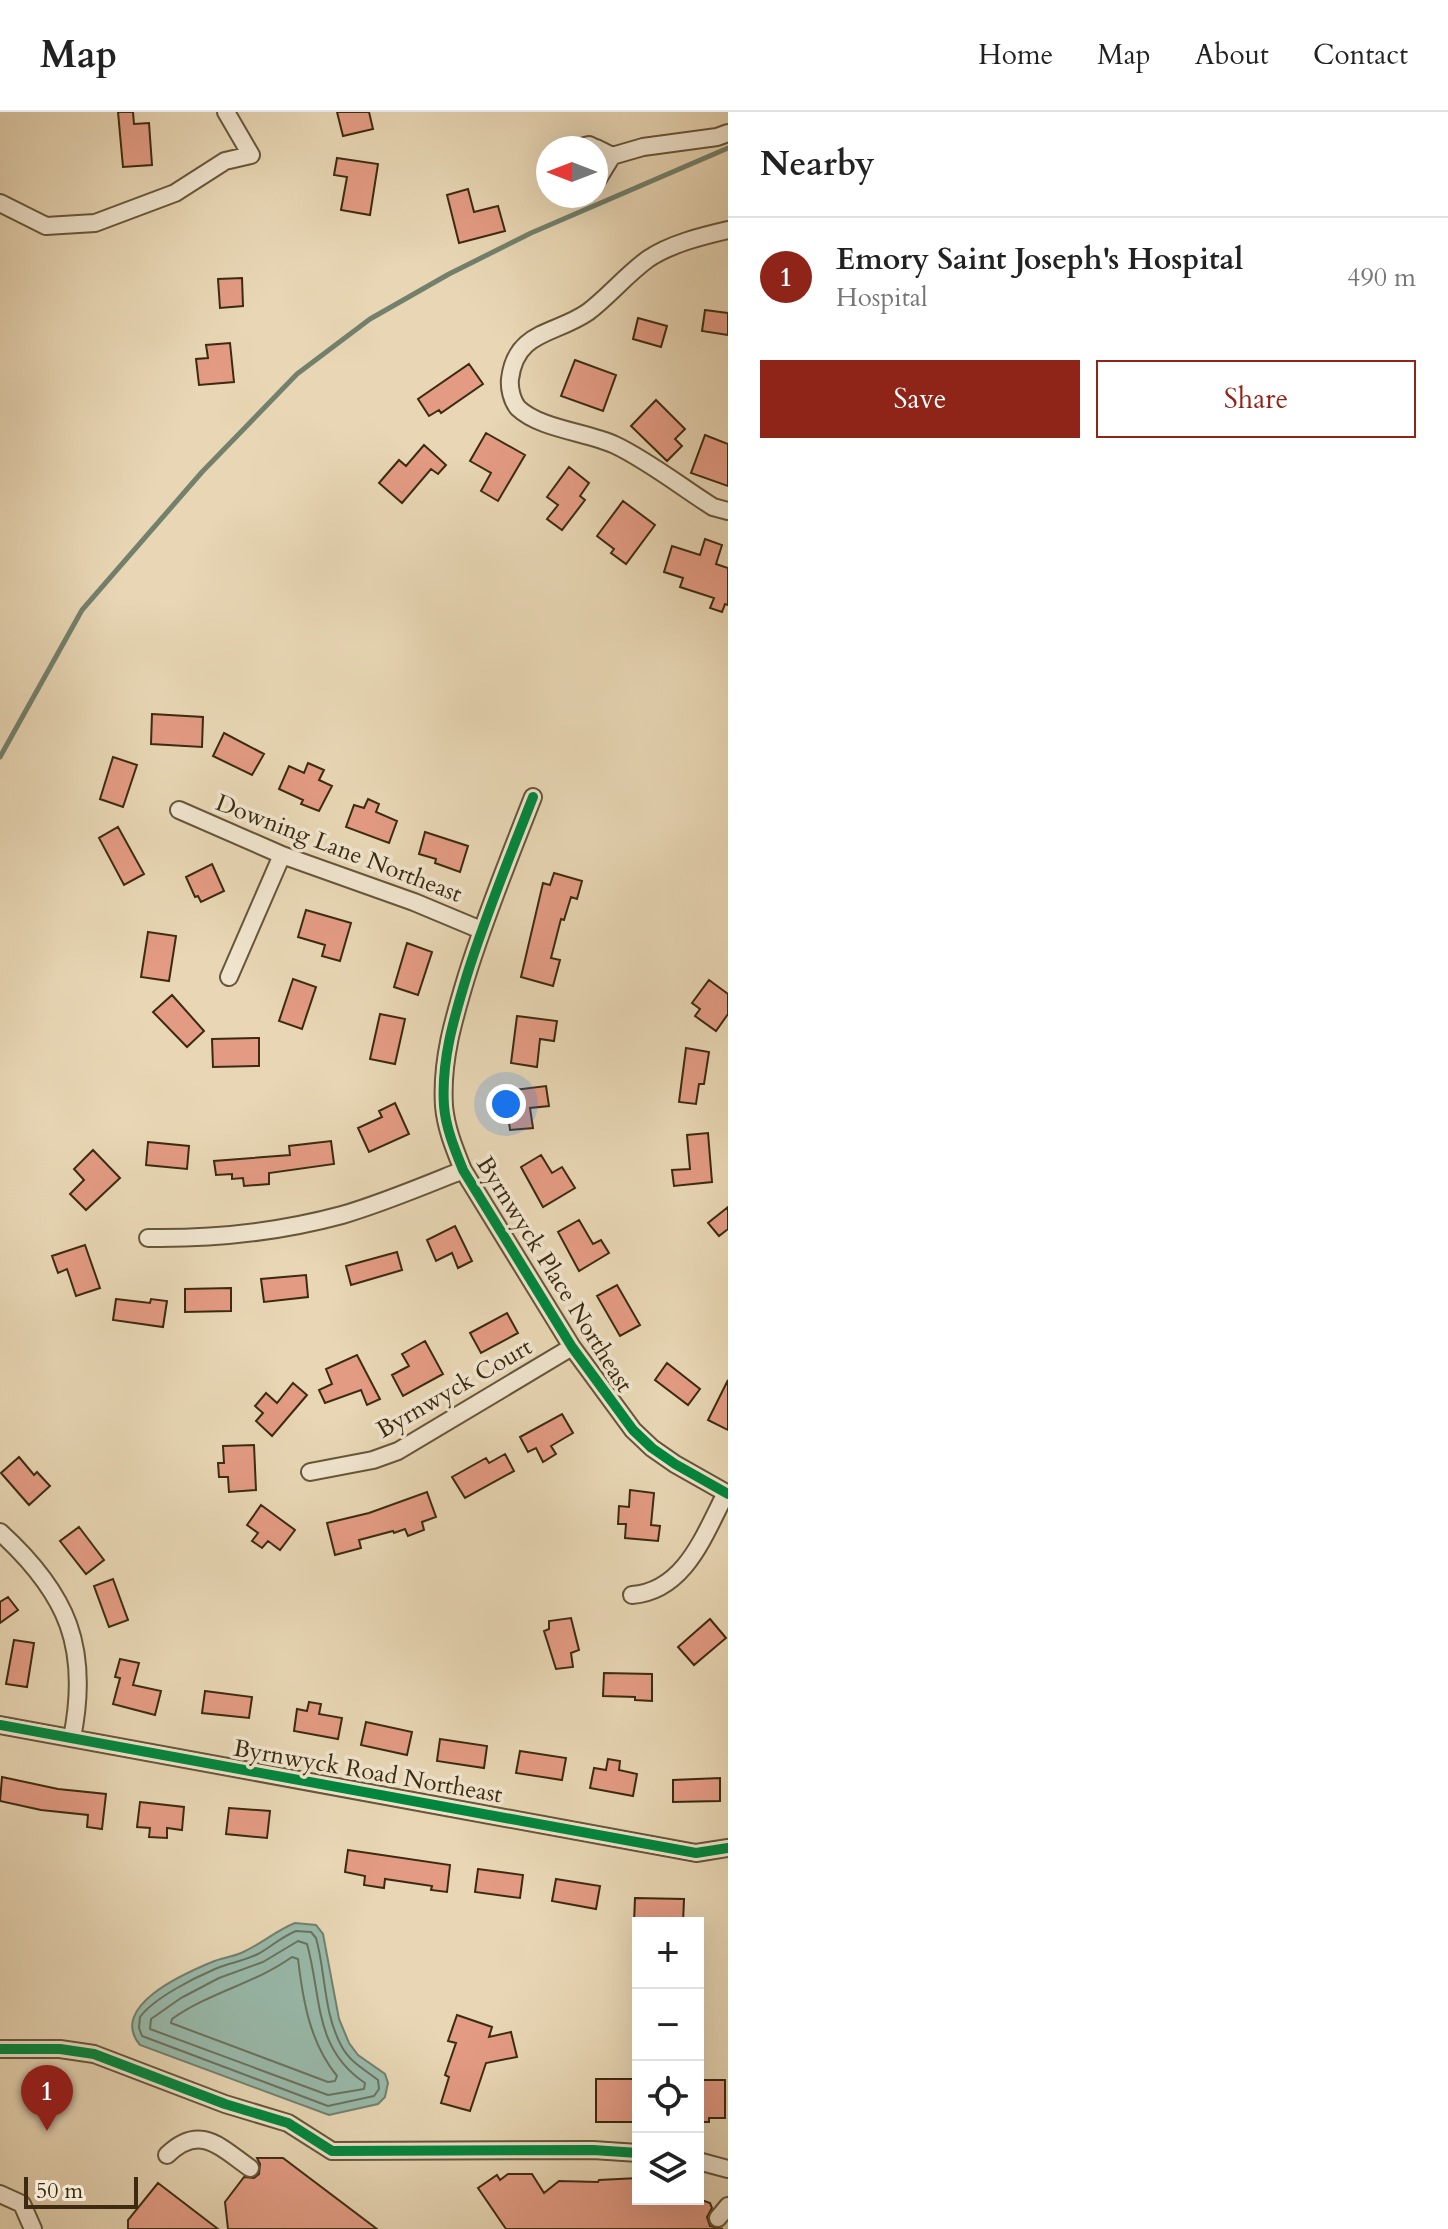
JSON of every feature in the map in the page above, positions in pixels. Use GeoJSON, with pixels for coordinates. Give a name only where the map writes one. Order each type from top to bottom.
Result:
{"type":"FeatureCollection","features":[{"type":"Feature","properties":{"kind":"street"},"geometry":{"type":"LineString","coordinates":[[0,203],[46,226],[95,223],[121,215],[175,193],[225,161],[251,155],[226,112]]}},
{"type":"Feature","properties":{"kind":"street"},"geometry":{"type":"LineString","coordinates":[[608,150],[728,133]]}},
{"type":"Feature","properties":{"kind":"street"},"geometry":{"type":"LineString","coordinates":[[728,230],[699,237],[650,257],[586,313],[566,325],[539,333],[523,347],[512,366],[509,386],[516,406],[533,419],[616,446],[713,507],[728,511]]}},
{"type":"Feature","properties":{"kind":"street","name":"Byrnwyck Place Northeast"},"geometry":{"type":"LineString","coordinates":[[533,797],[481,930],[452,1024],[444,1081],[451,1141],[463,1170],[572,1347],[633,1430],[664,1456],[727,1494]]}},
{"type":"Feature","properties":{"kind":"street","name":"Downing Lane Northeast"},"geometry":{"type":"LineString","coordinates":[[179,810],[282,855],[414,902],[481,930]]}},
{"type":"Feature","properties":{"kind":"street"},"geometry":{"type":"LineString","coordinates":[[229,977],[282,855]]}},
{"type":"Feature","properties":{"kind":"street"},"geometry":{"type":"LineString","coordinates":[[148,1238],[192,1238],[284,1228],[342,1215],[463,1170]]}},
{"type":"Feature","properties":{"kind":"street","name":"Byrnwyck Court"},"geometry":{"type":"LineString","coordinates":[[310,1472],[373,1460],[398,1451],[572,1347]]}},
{"type":"Feature","properties":{"kind":"street"},"geometry":{"type":"LineString","coordinates":[[632,1595],[659,1589],[681,1572],[727,1494]]}},
{"type":"Feature","properties":{"kind":"street"},"geometry":{"type":"LineString","coordinates":[[0,1532],[44,1580],[61,1605],[70,1628],[80,1680],[72,1738]]}},
{"type":"Feature","properties":{"kind":"street","name":"Byrnwyck Road Northeast"},"geometry":{"type":"LineString","coordinates":[[0,1725],[696,1853],[728,1848]]}},
{"type":"Feature","properties":{"kind":"street"},"geometry":{"type":"LineString","coordinates":[[0,2049],[60,2049],[94,2054],[225,2104],[288,2123],[332,2151],[632,2153]]}},
{"type":"Feature","properties":{"kind":"street"},"geometry":{"type":"LineString","coordinates":[[167,2155],[180,2142],[200,2139],[212,2141],[250,2168]]}},
{"type":"Feature","properties":{"kind":"street"},"geometry":{"type":"LineString","coordinates":[[704,2163],[728,2169]]}},
{"type":"Feature","properties":{"kind":"street"},"geometry":{"type":"LineString","coordinates":[[0,2194],[22,2204],[33,2229]]}},
{"type":"Feature","properties":{"kind":"water"},"geometry":{"type":"Polygon","coordinates":[[[295,1923],[316,1925],[323,1934],[339,2019],[349,2043],[358,2055],[385,2074],[388,2083],[385,2097],[378,2104],[329,2115],[140,2045],[133,2031],[134,2018],[141,2005],[168,1984],[212,1962],[248,1950],[295,1923]]]}},
{"type":"Feature","properties":{"kind":"building"},"geometry":{"type":"Polygon","coordinates":[[[118,112],[133,112],[134,124],[149,123],[152,165],[123,167],[118,112]]]}},
{"type":"Feature","properties":{"kind":"building"},"geometry":{"type":"Polygon","coordinates":[[[337,112],[369,112],[373,129],[343,136],[337,112]]]}},
{"type":"Feature","properties":{"kind":"building"},"geometry":{"type":"Polygon","coordinates":[[[337,158],[378,164],[370,215],[341,210],[347,177],[334,175],[337,158]]]}},
{"type":"Feature","properties":{"kind":"building"},"geometry":{"type":"Polygon","coordinates":[[[468,189],[474,212],[498,206],[505,231],[459,243],[447,195],[468,189]]]}},
{"type":"Feature","properties":{"kind":"building"},"geometry":{"type":"Polygon","coordinates":[[[242,278],[243,306],[220,308],[218,279],[242,278]]]}},
{"type":"Feature","properties":{"kind":"building"},"geometry":{"type":"Polygon","coordinates":[[[705,310],[728,313],[728,335],[702,331],[705,310]]]}},
{"type":"Feature","properties":{"kind":"building"},"geometry":{"type":"Polygon","coordinates":[[[638,318],[667,326],[661,347],[633,339],[638,318]]]}},
{"type":"Feature","properties":{"kind":"building"},"geometry":{"type":"Polygon","coordinates":[[[230,343],[234,382],[199,385],[196,359],[208,358],[206,345],[230,343]]]}},
{"type":"Feature","properties":{"kind":"building"},"geometry":{"type":"Polygon","coordinates":[[[575,360],[616,375],[603,411],[561,396],[575,360]]]}},
{"type":"Feature","properties":{"kind":"building"},"geometry":{"type":"Polygon","coordinates":[[[469,364],[483,384],[441,413],[439,410],[429,416],[418,399],[469,364]]]}},
{"type":"Feature","properties":{"kind":"building"},"geometry":{"type":"Polygon","coordinates":[[[656,400],[685,429],[675,439],[682,446],[667,461],[631,426],[656,400]]]}},
{"type":"Feature","properties":{"kind":"building"},"geometry":{"type":"Polygon","coordinates":[[[486,433],[525,455],[498,501],[481,491],[491,473],[470,461],[486,433]]]}},
{"type":"Feature","properties":{"kind":"building"},"geometry":{"type":"Polygon","coordinates":[[[705,435],[728,444],[728,486],[691,473],[705,435]]]}},
{"type":"Feature","properties":{"kind":"building"},"geometry":{"type":"Polygon","coordinates":[[[424,445],[446,465],[438,474],[431,469],[402,503],[379,483],[399,460],[406,466],[424,445]]]}},
{"type":"Feature","properties":{"kind":"building"},"geometry":{"type":"Polygon","coordinates":[[[569,467],[589,483],[580,496],[585,500],[562,530],[547,519],[558,505],[547,497],[569,467]]]}},
{"type":"Feature","properties":{"kind":"building"},"geometry":{"type":"Polygon","coordinates":[[[623,501],[655,525],[626,564],[611,553],[614,549],[597,536],[623,501]]]}},
{"type":"Feature","properties":{"kind":"building"},"geometry":{"type":"Polygon","coordinates":[[[705,539],[722,545],[716,564],[728,568],[728,605],[725,604],[722,612],[710,608],[714,598],[680,587],[683,578],[664,572],[672,546],[700,555],[705,539]]]}},
{"type":"Feature","properties":{"kind":"building"},"geometry":{"type":"Polygon","coordinates":[[[152,714],[203,717],[202,747],[151,744],[152,714]]]}},
{"type":"Feature","properties":{"kind":"building"},"geometry":{"type":"Polygon","coordinates":[[[224,733],[264,754],[252,775],[213,756],[224,733]]]}},
{"type":"Feature","properties":{"kind":"building"},"geometry":{"type":"Polygon","coordinates":[[[113,757],[137,765],[123,807],[100,799],[113,757]]]}},
{"type":"Feature","properties":{"kind":"building"},"geometry":{"type":"Polygon","coordinates":[[[308,763],[324,770],[319,780],[332,786],[319,811],[301,804],[303,800],[279,789],[289,766],[304,773],[308,763]]]}},
{"type":"Feature","properties":{"kind":"building"},"geometry":{"type":"Polygon","coordinates":[[[368,799],[379,804],[376,812],[397,821],[389,843],[346,827],[354,805],[364,808],[368,799]]]}},
{"type":"Feature","properties":{"kind":"building"},"geometry":{"type":"Polygon","coordinates":[[[118,827],[144,874],[124,885],[99,838],[118,827]]]}},
{"type":"Feature","properties":{"kind":"building"},"geometry":{"type":"Polygon","coordinates":[[[425,832],[468,846],[460,872],[419,854],[425,832]]]}},
{"type":"Feature","properties":{"kind":"building"},"geometry":{"type":"Polygon","coordinates":[[[212,864],[224,891],[201,902],[198,896],[195,897],[186,877],[212,864]]]}},
{"type":"Feature","properties":{"kind":"building"},"geometry":{"type":"Polygon","coordinates":[[[554,873],[582,881],[577,899],[571,897],[564,920],[561,919],[551,958],[560,960],[553,986],[521,977],[543,883],[550,885],[554,873]]]}},
{"type":"Feature","properties":{"kind":"building"},"geometry":{"type":"Polygon","coordinates":[[[306,910],[351,923],[340,961],[322,956],[325,945],[298,937],[306,910]]]}},
{"type":"Feature","properties":{"kind":"building"},"geometry":{"type":"Polygon","coordinates":[[[148,932],[176,936],[169,981],[141,977],[148,932]]]}},
{"type":"Feature","properties":{"kind":"building"},"geometry":{"type":"Polygon","coordinates":[[[407,943],[432,952],[418,995],[394,987],[407,943]]]}},
{"type":"Feature","properties":{"kind":"building"},"geometry":{"type":"Polygon","coordinates":[[[293,979],[316,987],[302,1029],[279,1021],[293,979]]]}},
{"type":"Feature","properties":{"kind":"building"},"geometry":{"type":"Polygon","coordinates":[[[709,980],[728,994],[728,1014],[716,1031],[695,1016],[700,1009],[692,1003],[709,980]]]}},
{"type":"Feature","properties":{"kind":"building"},"geometry":{"type":"Polygon","coordinates":[[[172,995],[204,1031],[187,1047],[153,1012],[172,995]]]}},
{"type":"Feature","properties":{"kind":"building"},"geometry":{"type":"Polygon","coordinates":[[[380,1014],[405,1019],[395,1064],[370,1059],[380,1014]]]}},
{"type":"Feature","properties":{"kind":"building"},"geometry":{"type":"Polygon","coordinates":[[[517,1016],[557,1021],[554,1041],[540,1039],[537,1067],[511,1063],[517,1016]]]}},
{"type":"Feature","properties":{"kind":"building"},"geometry":{"type":"Polygon","coordinates":[[[259,1038],[259,1066],[213,1067],[212,1039],[259,1038]]]}},
{"type":"Feature","properties":{"kind":"building"},"geometry":{"type":"Polygon","coordinates":[[[686,1048],[709,1052],[704,1084],[699,1084],[696,1104],[679,1102],[686,1048]]]}},
{"type":"Feature","properties":{"kind":"building"},"geometry":{"type":"Polygon","coordinates":[[[546,1086],[549,1106],[530,1108],[533,1128],[510,1130],[505,1091],[546,1086]]]}},
{"type":"Feature","properties":{"kind":"building"},"geometry":{"type":"Polygon","coordinates":[[[395,1103],[409,1134],[369,1152],[358,1128],[382,1117],[379,1111],[395,1103]]]}},
{"type":"Feature","properties":{"kind":"building"},"geometry":{"type":"Polygon","coordinates":[[[708,1133],[712,1182],[674,1186],[672,1170],[690,1169],[687,1135],[708,1133]]]}},
{"type":"Feature","properties":{"kind":"building"},"geometry":{"type":"Polygon","coordinates":[[[331,1141],[334,1164],[269,1173],[269,1184],[244,1186],[243,1178],[232,1179],[232,1174],[216,1175],[214,1161],[290,1155],[289,1146],[331,1141]]]}},
{"type":"Feature","properties":{"kind":"building"},"geometry":{"type":"Polygon","coordinates":[[[148,1142],[189,1146],[187,1169],[146,1165],[148,1142]]]}},
{"type":"Feature","properties":{"kind":"building"},"geometry":{"type":"Polygon","coordinates":[[[93,1150],[120,1178],[86,1210],[70,1194],[84,1180],[74,1169],[93,1150]]]}},
{"type":"Feature","properties":{"kind":"building"},"geometry":{"type":"Polygon","coordinates":[[[541,1155],[552,1173],[562,1167],[575,1188],[543,1207],[521,1167],[541,1155]]]}},
{"type":"Feature","properties":{"kind":"building"},"geometry":{"type":"Polygon","coordinates":[[[728,1207],[728,1229],[719,1236],[708,1223],[728,1207]]]}},
{"type":"Feature","properties":{"kind":"building"},"geometry":{"type":"Polygon","coordinates":[[[579,1220],[593,1244],[601,1240],[609,1253],[579,1271],[558,1232],[579,1220]]]}},
{"type":"Feature","properties":{"kind":"building"},"geometry":{"type":"Polygon","coordinates":[[[455,1226],[472,1261],[458,1268],[452,1253],[436,1261],[427,1240],[455,1226]]]}},
{"type":"Feature","properties":{"kind":"building"},"geometry":{"type":"Polygon","coordinates":[[[85,1245],[100,1288],[76,1296],[67,1269],[58,1273],[52,1256],[85,1245]]]}},
{"type":"Feature","properties":{"kind":"building"},"geometry":{"type":"Polygon","coordinates":[[[397,1252],[402,1270],[351,1285],[346,1266],[397,1252]]]}},
{"type":"Feature","properties":{"kind":"building"},"geometry":{"type":"Polygon","coordinates":[[[306,1275],[308,1297],[264,1302],[261,1279],[306,1275]]]}},
{"type":"Feature","properties":{"kind":"building"},"geometry":{"type":"Polygon","coordinates":[[[617,1285],[640,1325],[620,1336],[597,1296],[617,1285]]]}},
{"type":"Feature","properties":{"kind":"building"},"geometry":{"type":"Polygon","coordinates":[[[231,1288],[231,1311],[185,1312],[185,1289],[231,1288]]]}},
{"type":"Feature","properties":{"kind":"building"},"geometry":{"type":"Polygon","coordinates":[[[116,1299],[150,1303],[151,1299],[167,1301],[163,1327],[113,1320],[116,1299]]]}},
{"type":"Feature","properties":{"kind":"building"},"geometry":{"type":"Polygon","coordinates":[[[507,1313],[518,1333],[481,1353],[470,1333],[507,1313]]]}},
{"type":"Feature","properties":{"kind":"building"},"geometry":{"type":"Polygon","coordinates":[[[425,1341],[443,1374],[403,1396],[392,1375],[409,1366],[402,1354],[425,1341]]]}},
{"type":"Feature","properties":{"kind":"building"},"geometry":{"type":"Polygon","coordinates":[[[357,1355],[380,1399],[367,1405],[361,1390],[325,1403],[319,1390],[332,1384],[326,1369],[357,1355]]]}},
{"type":"Feature","properties":{"kind":"building"},"geometry":{"type":"Polygon","coordinates":[[[667,1363],[700,1389],[688,1405],[655,1380],[667,1363]]]}},
{"type":"Feature","properties":{"kind":"building"},"geometry":{"type":"Polygon","coordinates":[[[728,1380],[728,1430],[708,1420],[728,1380]]]}},
{"type":"Feature","properties":{"kind":"building"},"geometry":{"type":"Polygon","coordinates":[[[293,1383],[307,1395],[272,1436],[256,1421],[263,1413],[255,1406],[266,1393],[277,1403],[293,1383]]]}},
{"type":"Feature","properties":{"kind":"building"},"geometry":{"type":"Polygon","coordinates":[[[562,1414],[573,1433],[551,1446],[556,1454],[543,1462],[536,1448],[528,1452],[520,1437],[562,1414]]]}},
{"type":"Feature","properties":{"kind":"building"},"geometry":{"type":"Polygon","coordinates":[[[254,1445],[256,1490],[229,1492],[228,1477],[219,1477],[218,1463],[224,1463],[223,1446],[254,1445]]]}},
{"type":"Feature","properties":{"kind":"building"},"geometry":{"type":"Polygon","coordinates":[[[505,1454],[514,1471],[465,1498],[452,1477],[486,1458],[489,1463],[505,1454]]]}},
{"type":"Feature","properties":{"kind":"building"},"geometry":{"type":"Polygon","coordinates":[[[19,1457],[34,1475],[37,1472],[50,1486],[29,1505],[1,1473],[19,1457]]]}},
{"type":"Feature","properties":{"kind":"building"},"geometry":{"type":"Polygon","coordinates":[[[630,1490],[654,1493],[651,1525],[660,1526],[658,1541],[625,1538],[626,1524],[618,1524],[619,1506],[629,1507],[630,1490]]]}},
{"type":"Feature","properties":{"kind":"building"},"geometry":{"type":"Polygon","coordinates":[[[427,1492],[436,1517],[422,1522],[424,1530],[408,1536],[405,1529],[359,1540],[361,1548],[335,1555],[327,1523],[369,1513],[427,1492]]]}},
{"type":"Feature","properties":{"kind":"building"},"geometry":{"type":"Polygon","coordinates":[[[261,1505],[295,1530],[280,1550],[268,1541],[262,1548],[252,1541],[258,1533],[247,1525],[261,1505]]]}},
{"type":"Feature","properties":{"kind":"building"},"geometry":{"type":"Polygon","coordinates":[[[79,1527],[104,1560],[86,1574],[60,1541],[79,1527]]]}},
{"type":"Feature","properties":{"kind":"building"},"geometry":{"type":"Polygon","coordinates":[[[113,1579],[128,1620],[109,1627],[94,1586],[113,1579]]]}},
{"type":"Feature","properties":{"kind":"building"},"geometry":{"type":"Polygon","coordinates":[[[8,1597],[18,1610],[0,1623],[0,1602],[8,1597]]]}},
{"type":"Feature","properties":{"kind":"building"},"geometry":{"type":"Polygon","coordinates":[[[571,1618],[579,1650],[571,1653],[573,1667],[556,1669],[544,1631],[549,1629],[549,1621],[571,1618]]]}},
{"type":"Feature","properties":{"kind":"building"},"geometry":{"type":"Polygon","coordinates":[[[710,1619],[726,1638],[694,1665],[678,1647],[710,1619]]]}},
{"type":"Feature","properties":{"kind":"building"},"geometry":{"type":"Polygon","coordinates":[[[14,1640],[34,1643],[27,1687],[6,1684],[14,1640]]]}},
{"type":"Feature","properties":{"kind":"building"},"geometry":{"type":"Polygon","coordinates":[[[120,1659],[139,1663],[133,1685],[161,1691],[155,1715],[113,1704],[120,1678],[115,1677],[120,1659]]]}},
{"type":"Feature","properties":{"kind":"building"},"geometry":{"type":"Polygon","coordinates":[[[604,1673],[652,1674],[652,1701],[603,1696],[604,1673]]]}},
{"type":"Feature","properties":{"kind":"building"},"geometry":{"type":"Polygon","coordinates":[[[205,1691],[252,1697],[249,1718],[202,1713],[205,1691]]]}},
{"type":"Feature","properties":{"kind":"building"},"geometry":{"type":"Polygon","coordinates":[[[309,1702],[321,1704],[319,1714],[342,1718],[338,1739],[294,1731],[297,1709],[307,1711],[309,1702]]]}},
{"type":"Feature","properties":{"kind":"building"},"geometry":{"type":"Polygon","coordinates":[[[366,1722],[412,1732],[407,1755],[361,1745],[366,1722]]]}},
{"type":"Feature","properties":{"kind":"building"},"geometry":{"type":"Polygon","coordinates":[[[440,1739],[487,1746],[484,1768],[437,1761],[440,1739]]]}},
{"type":"Feature","properties":{"kind":"building"},"geometry":{"type":"Polygon","coordinates":[[[520,1751],[566,1758],[562,1780],[516,1773],[520,1751]]]}},
{"type":"Feature","properties":{"kind":"building"},"geometry":{"type":"Polygon","coordinates":[[[608,1759],[620,1761],[619,1770],[637,1774],[633,1796],[590,1788],[594,1768],[606,1770],[608,1759]]]}},
{"type":"Feature","properties":{"kind":"building"},"geometry":{"type":"Polygon","coordinates":[[[2,1777],[58,1789],[106,1794],[102,1829],[87,1827],[88,1815],[41,1810],[0,1801],[2,1777]]]}},
{"type":"Feature","properties":{"kind":"building"},"geometry":{"type":"Polygon","coordinates":[[[720,1778],[720,1801],[673,1802],[673,1780],[720,1778]]]}},
{"type":"Feature","properties":{"kind":"building"},"geometry":{"type":"Polygon","coordinates":[[[140,1802],[184,1807],[182,1830],[167,1828],[167,1838],[149,1837],[150,1828],[137,1827],[140,1802]]]}},
{"type":"Feature","properties":{"kind":"building"},"geometry":{"type":"Polygon","coordinates":[[[229,1808],[270,1811],[267,1838],[226,1834],[229,1808]]]}},
{"type":"Feature","properties":{"kind":"building"},"geometry":{"type":"Polygon","coordinates":[[[348,1850],[450,1865],[447,1892],[431,1890],[432,1886],[385,1879],[384,1888],[364,1885],[365,1876],[345,1872],[348,1850]]]}},
{"type":"Feature","properties":{"kind":"building"},"geometry":{"type":"Polygon","coordinates":[[[478,1869],[523,1875],[520,1898],[475,1892],[478,1869]]]}},
{"type":"Feature","properties":{"kind":"building"},"geometry":{"type":"Polygon","coordinates":[[[556,1879],[600,1886],[596,1909],[552,1901],[556,1879]]]}},
{"type":"Feature","properties":{"kind":"building"},"geometry":{"type":"Polygon","coordinates":[[[635,1898],[684,1899],[683,1917],[634,1917],[635,1898]]]}},
{"type":"Feature","properties":{"kind":"building"},"geometry":{"type":"Polygon","coordinates":[[[457,2015],[492,2027],[489,2037],[511,2032],[517,2057],[486,2063],[470,2111],[441,2103],[449,2077],[445,2075],[456,2043],[448,2041],[457,2015]]]}},
{"type":"Feature","properties":{"kind":"building"},"geometry":{"type":"Polygon","coordinates":[[[596,2079],[632,2079],[632,2122],[596,2122],[596,2079]]]}},
{"type":"Feature","properties":{"kind":"building"},"geometry":{"type":"Polygon","coordinates":[[[704,2080],[725,2080],[725,2118],[709,2118],[709,2122],[704,2122],[704,2080]]]}},
{"type":"Feature","properties":{"kind":"building"},"geometry":{"type":"Polygon","coordinates":[[[257,2158],[283,2158],[377,2229],[228,2229],[225,2202],[244,2177],[254,2178],[259,2174],[257,2158]]]}},
{"type":"Feature","properties":{"kind":"building"},"geometry":{"type":"Polygon","coordinates":[[[508,2174],[532,2174],[544,2193],[559,2181],[598,2182],[632,2178],[632,2205],[704,2205],[704,2201],[712,2208],[707,2217],[710,2226],[723,2229],[506,2229],[478,2188],[497,2175],[500,2180],[508,2174]]]}},
{"type":"Feature","properties":{"kind":"building"},"geometry":{"type":"Polygon","coordinates":[[[158,2183],[218,2229],[128,2229],[128,2220],[158,2183]]]}},
{"type":"Feature","properties":{"kind":"waterway"},"geometry":{"type":"LineString","coordinates":[[0,757],[82,610],[202,472],[297,374],[370,319],[449,274],[531,233],[728,148]]}},
{"type":"Feature","properties":{"kind":"cycle path"},"geometry":{"type":"LineString","coordinates":[[533,797],[482,930],[453,1023],[444,1089],[449,1131],[463,1170],[572,1347],[633,1430],[675,1464],[728,1494]]}},
{"type":"Feature","properties":{"kind":"cycle path"},"geometry":{"type":"LineString","coordinates":[[0,1725],[696,1853],[728,1848]]}},
{"type":"Feature","properties":{"kind":"cycle path"},"geometry":{"type":"LineString","coordinates":[[0,2049],[60,2049],[94,2054],[225,2104],[288,2123],[332,2151],[632,2153]]}},
{"type":"Feature","properties":{"kind":"place","name":"Emory Saint Joseph's Hospital"},"geometry":{"type":"Point","coordinates":[47,2131]}}]}
